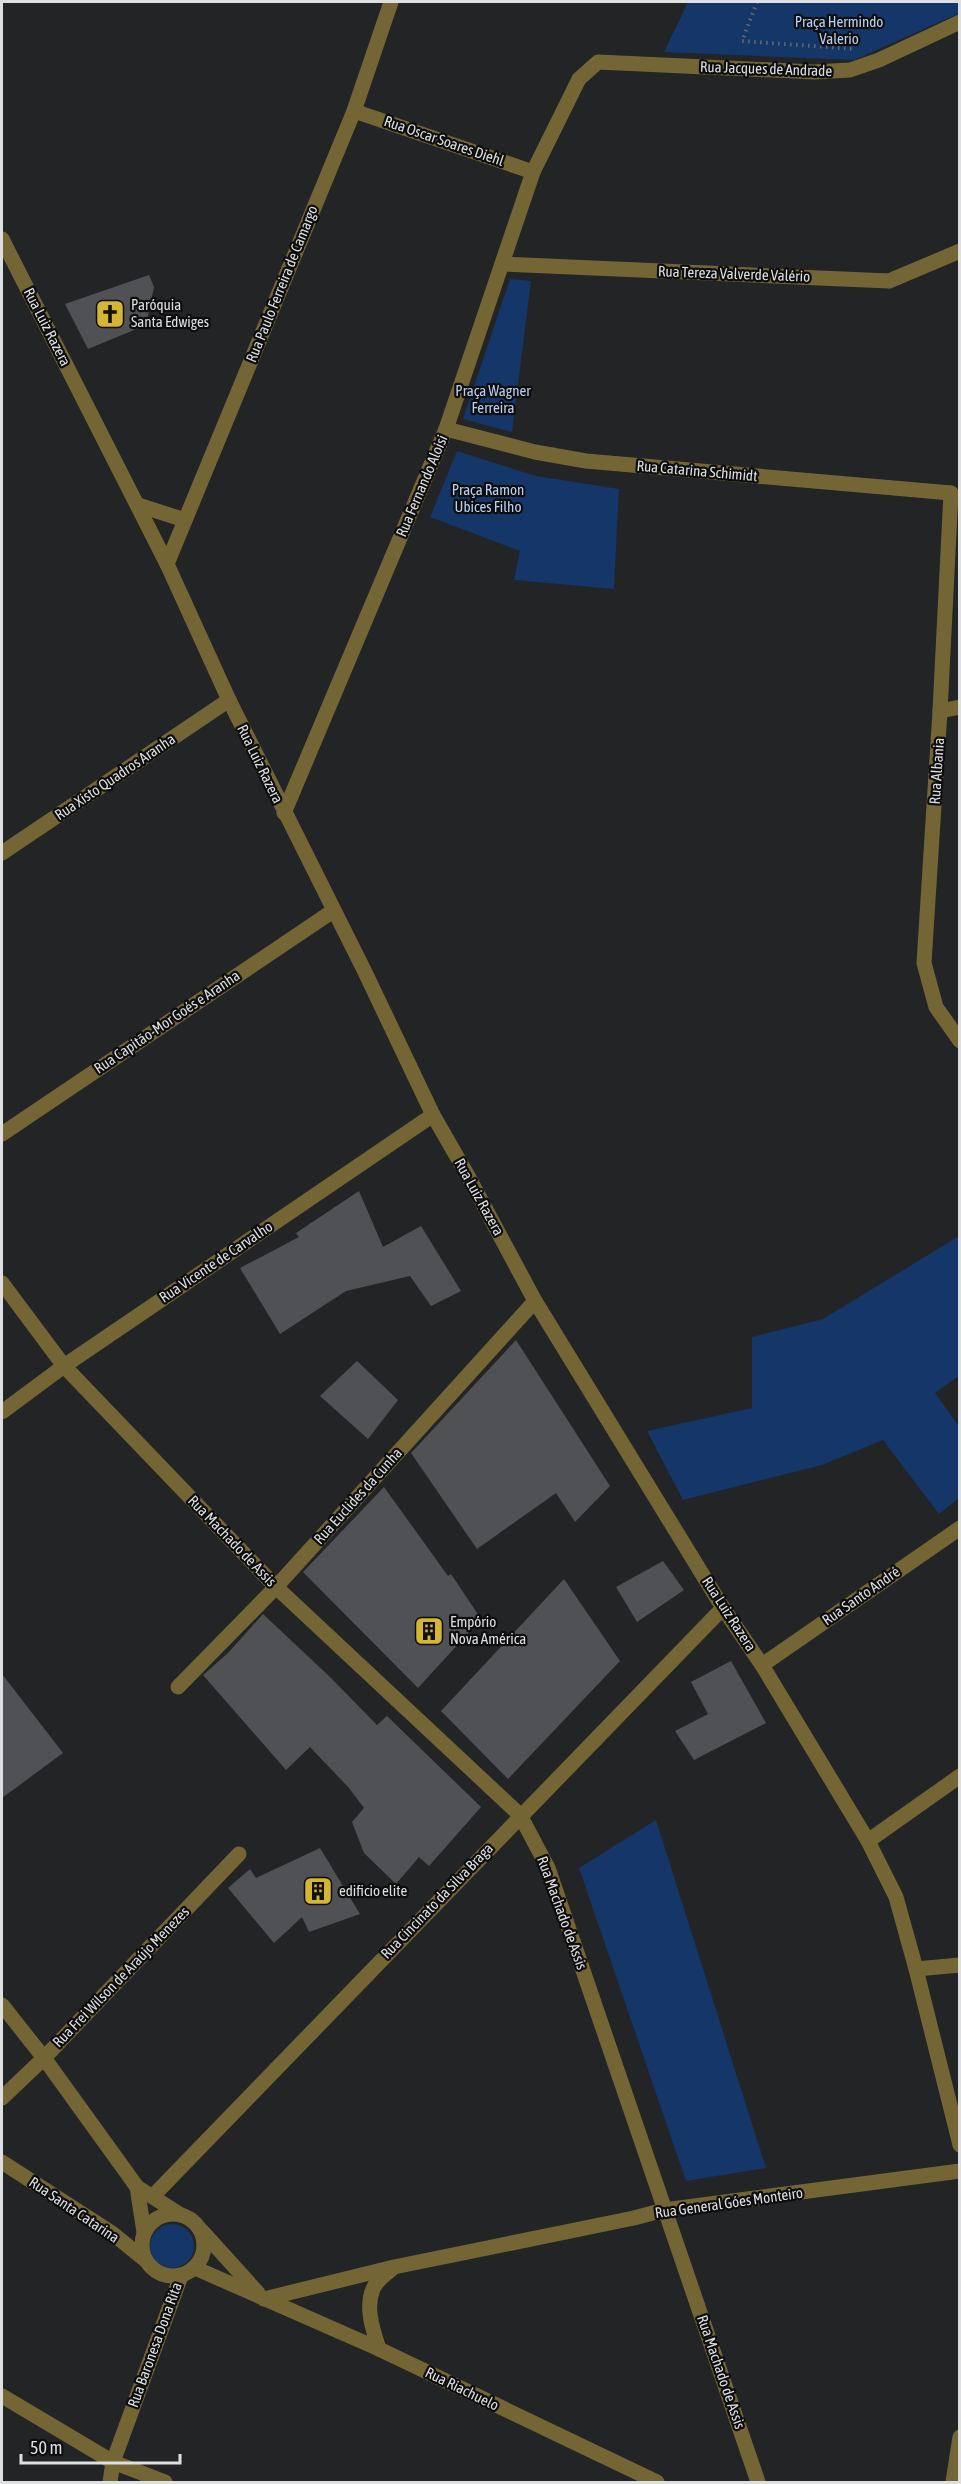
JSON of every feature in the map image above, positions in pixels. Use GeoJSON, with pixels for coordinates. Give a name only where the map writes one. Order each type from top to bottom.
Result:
{"type":"FeatureCollection","features":[{"type":"Feature","properties":{"kind":"street","name":"Rua Paulo Ferreira de Camargo"},"geometry":{"type":"LineString","coordinates":[[168,564],[354,111],[391,2]]}},
{"type":"Feature","properties":{"kind":"street","name":"Rua Jacques de Andrade"},"geometry":{"type":"LineString","coordinates":[[598,62],[814,72],[850,70],[879,60],[960,22]]}},
{"type":"Feature","properties":{"kind":"street","name":"Rua Fernando Aloisi"},"geometry":{"type":"LineString","coordinates":[[284,813],[446,429],[534,172],[579,79],[598,62]]}},
{"type":"Feature","properties":{"kind":"street","name":"Rua Oscar Soares Diehl"},"geometry":{"type":"LineString","coordinates":[[354,111],[534,172]]}},
{"type":"Feature","properties":{"kind":"street","name":"Rua Luiz Razera"},"geometry":{"type":"LineString","coordinates":[[2,239],[168,564],[229,700],[433,1115],[535,1301],[723,1608],[762,1665],[868,1841],[896,1897],[960,2145]]}},
{"type":"Feature","properties":{"kind":"street","name":"Rua Tereza Valverde Valério"},"geometry":{"type":"LineString","coordinates":[[502,264],[890,280],[960,251]]}},
{"type":"Feature","properties":{"kind":"street","name":"Rua Catarina Schimidt"},"geometry":{"type":"LineString","coordinates":[[446,429],[535,452],[586,461],[955,487]]}},
{"type":"Feature","properties":{"kind":"street","name":"Rua Albania"},"geometry":{"type":"LineString","coordinates":[[955,487],[924,963],[936,1007],[960,1041]]}},
{"type":"Feature","properties":{"kind":"street"},"geometry":{"type":"LineString","coordinates":[[138,505],[185,520]]}},
{"type":"Feature","properties":{"kind":"street","name":"Rua Xisto Quadros Aranha"},"geometry":{"type":"LineString","coordinates":[[2,853],[229,700]]}},
{"type":"Feature","properties":{"kind":"street"},"geometry":{"type":"LineString","coordinates":[[940,711],[960,707]]}},
{"type":"Feature","properties":{"kind":"street","name":"Rua Capitão-Mor Goés e Aranha"},"geometry":{"type":"LineString","coordinates":[[2,1134],[333,911]]}},
{"type":"Feature","properties":{"kind":"street","name":"Rua Vicente de Carvalho"},"geometry":{"type":"LineString","coordinates":[[2,1412],[64,1366],[433,1115]]}},
{"type":"Feature","properties":{"kind":"street","name":"Rua Machado de Assis"},"geometry":{"type":"LineString","coordinates":[[2,1283],[64,1366],[276,1587],[520,1815],[548,1868],[758,2482]]}},
{"type":"Feature","properties":{"kind":"street","name":"Rua Euclides da Cunha"},"geometry":{"type":"LineString","coordinates":[[178,1688],[276,1587],[535,1301]]}},
{"type":"Feature","properties":{"kind":"street","name":"Rua Santo André"},"geometry":{"type":"LineString","coordinates":[[762,1665],[960,1528]]}},
{"type":"Feature","properties":{"kind":"street","name":"Rua Cincinato da Silva Braga"},"geometry":{"type":"LineString","coordinates":[[153,2196],[723,1608]]}},
{"type":"Feature","properties":{"kind":"street"},"geometry":{"type":"LineString","coordinates":[[868,1841],[960,1776]]}},
{"type":"Feature","properties":{"kind":"street","name":"Rua Frei Wilson de Araújo Menezes"},"geometry":{"type":"LineString","coordinates":[[2,2098],[44,2058],[239,1854]]}},
{"type":"Feature","properties":{"kind":"street"},"geometry":{"type":"LineString","coordinates":[[916,1969],[960,1965]]}},
{"type":"Feature","properties":{"kind":"street"},"geometry":{"type":"LineString","coordinates":[[4,2008],[44,2058],[137,2187],[197,2224],[202,2231],[204,2250],[195,2268],[181,2276],[160,2274],[144,2259],[141,2241],[144,2232],[156,2219],[172,2214],[181,2215]]}},
{"type":"Feature","properties":{"kind":"street","name":"Rua Santa Catarina"},"geometry":{"type":"LineString","coordinates":[[2,2162],[112,2233],[144,2259]]}},
{"type":"Feature","properties":{"kind":"street","name":"Rua General Góes Monteiro"},"geometry":{"type":"LineString","coordinates":[[264,2299],[394,2267],[664,2210],[960,2171]]}},
{"type":"Feature","properties":{"kind":"street"},"geometry":{"type":"LineString","coordinates":[[137,2187],[144,2232]]}},
{"type":"Feature","properties":{"kind":"street","name":"Rua Riachuelo"},"geometry":{"type":"LineString","coordinates":[[202,2231],[264,2299]]}},
{"type":"Feature","properties":{"kind":"street"},"geometry":{"type":"LineString","coordinates":[[379,2349],[370,2314],[373,2287],[394,2267]]}},
{"type":"Feature","properties":{"kind":"street","name":"Rua Riachuelo"},"geometry":{"type":"LineString","coordinates":[[195,2268],[379,2349],[657,2482]]}},
{"type":"Feature","properties":{"kind":"street","name":"Rua Baronesa Dona Rita"},"geometry":{"type":"LineString","coordinates":[[110,2482],[113,2462],[181,2276]]}},
{"type":"Feature","properties":{"kind":"street"},"geometry":{"type":"LineString","coordinates":[[2,2396],[113,2462],[165,2482]]}},
{"type":"Feature","properties":{"kind":"street"},"geometry":{"type":"LineString","coordinates":[[953,2482],[960,2437]]}},
{"type":"Feature","properties":{"kind":"path"},"geometry":{"type":"LineString","coordinates":[[757,2],[742,41],[855,49],[865,45]]}},
{"type":"Feature","properties":{"kind":"green space","name":"Praça Hermindo Valerio"},"geometry":{"type":"Polygon","coordinates":[[[688,2],[959,2],[960,13],[854,60],[664,52],[688,2]]]}},
{"type":"Feature","properties":{"kind":"green space","name":"Praça Wagner Ferreira"},"geometry":{"type":"Polygon","coordinates":[[[510,279],[531,281],[512,432],[463,419],[510,279]]]}},
{"type":"Feature","properties":{"kind":"green space","name":"Praça Ramon Ubices Filho"},"geometry":{"type":"Polygon","coordinates":[[[457,451],[536,476],[619,489],[614,589],[514,580],[520,551],[430,517],[457,451]]]}},
{"type":"Feature","properties":{"kind":"green space"},"geometry":{"type":"Polygon","coordinates":[[[959,1236],[959,1376],[935,1393],[959,1426],[959,1498],[939,1514],[883,1440],[822,1465],[683,1500],[647,1431],[752,1408],[752,1337],[823,1319],[959,1236]]]}},
{"type":"Feature","properties":{"kind":"green space"},"geometry":{"type":"Polygon","coordinates":[[[656,1820],[766,2168],[686,2181],[579,1868],[656,1820]]]}},
{"type":"Feature","properties":{"kind":"green space"},"geometry":{"type":"Polygon","coordinates":[[[172,2224],[187,2231],[194,2246],[187,2261],[172,2268],[157,2261],[150,2246],[157,2231],[172,2224]]]}},
{"type":"Feature","properties":{"kind":"building","name":"Paróquia Santa Edwiges"},"geometry":{"type":"Polygon","coordinates":[[[149,275],[154,287],[146,325],[88,349],[65,304],[149,275]]]}},
{"type":"Feature","properties":{"kind":"building"},"geometry":{"type":"Polygon","coordinates":[[[359,1191],[383,1247],[421,1226],[461,1291],[431,1306],[410,1276],[346,1291],[280,1334],[240,1268],[299,1237],[296,1233],[359,1191]]]}},
{"type":"Feature","properties":{"kind":"building"},"geometry":{"type":"Polygon","coordinates":[[[516,1340],[610,1486],[575,1522],[556,1493],[477,1549],[411,1453],[516,1340]]]}},
{"type":"Feature","properties":{"kind":"building"},"geometry":{"type":"Polygon","coordinates":[[[357,1361],[398,1400],[368,1439],[320,1396],[357,1361]]]}},
{"type":"Feature","properties":{"kind":"building"},"geometry":{"type":"Polygon","coordinates":[[[384,1487],[448,1576],[451,1574],[481,1619],[418,1688],[303,1572],[384,1487]]]}},
{"type":"Feature","properties":{"kind":"building"},"geometry":{"type":"Polygon","coordinates":[[[663,1561],[684,1590],[637,1622],[616,1587],[663,1561]]]}},
{"type":"Feature","properties":{"kind":"building"},"geometry":{"type":"Polygon","coordinates":[[[564,1579],[620,1661],[508,1779],[441,1711],[564,1579]]]}},
{"type":"Feature","properties":{"kind":"building"},"geometry":{"type":"Polygon","coordinates":[[[263,1614],[377,1725],[387,1716],[481,1807],[429,1866],[419,1857],[396,1884],[364,1853],[352,1822],[364,1808],[349,1788],[310,1747],[286,1770],[203,1675],[228,1653],[263,1614]]]}},
{"type":"Feature","properties":{"kind":"building"},"geometry":{"type":"Polygon","coordinates":[[[731,1661],[766,1723],[694,1760],[675,1731],[708,1714],[691,1682],[731,1661]]]}},
{"type":"Feature","properties":{"kind":"building"},"geometry":{"type":"Polygon","coordinates":[[[2,1674],[63,1753],[2,1798],[2,1674]]]}},
{"type":"Feature","properties":{"kind":"building"},"geometry":{"type":"Polygon","coordinates":[[[320,1848],[360,1914],[309,1932],[302,1917],[274,1943],[228,1888],[250,1869],[256,1878],[320,1848]]]}},
{"type":"Feature","properties":{"kind":"place","name":"Paróquia Santa Edwiges"},"geometry":{"type":"Point","coordinates":[110,314]}},
{"type":"Feature","properties":{"kind":"place","name":"Empório Nova América"},"geometry":{"type":"Point","coordinates":[429,1631]}},
{"type":"Feature","properties":{"kind":"place","name":"edificio elite"},"geometry":{"type":"Point","coordinates":[318,1891]}}]}
